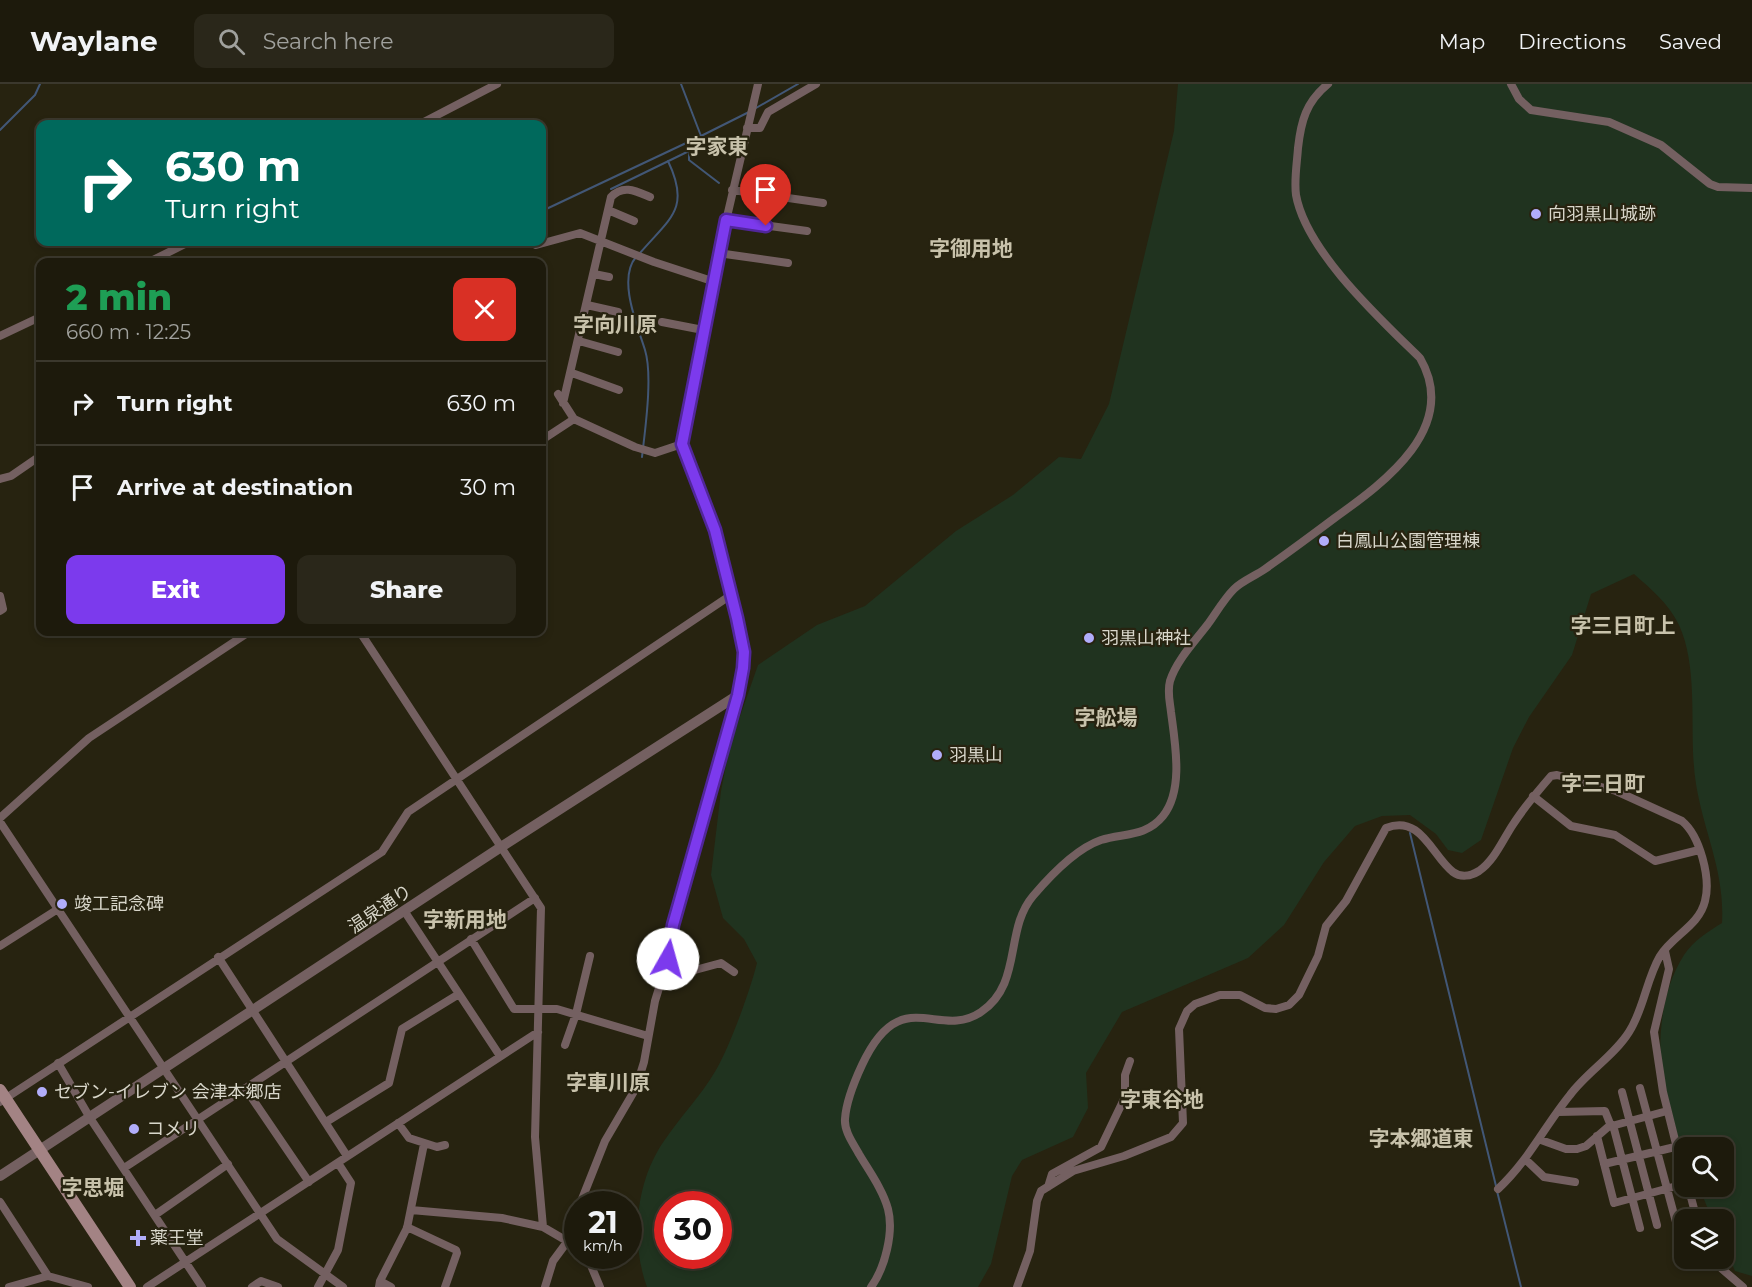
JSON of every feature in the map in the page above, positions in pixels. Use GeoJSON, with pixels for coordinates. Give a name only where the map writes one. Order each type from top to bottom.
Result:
{"type":"FeatureCollection","features":[{"type":"Feature","properties":{"kind":"main road"},"geometry":{"type":"LineString","coordinates":[[2,1097],[130,1287]]}},
{"type":"Feature","properties":{"kind":"street"},"geometry":{"type":"LineString","coordinates":[[428,120],[497,84]]}},
{"type":"Feature","properties":{"kind":"street"},"geometry":{"type":"LineString","coordinates":[[585,1191],[605,1142],[636,1088],[655,1001],[668,959],[673,925],[738,695],[744,652],[715,530],[682,444],[712,281],[758,84]]}},
{"type":"Feature","properties":{"kind":"street"},"geometry":{"type":"LineString","coordinates":[[748,125],[760,128],[768,112],[816,84]]}},
{"type":"Feature","properties":{"kind":"street"},"geometry":{"type":"LineString","coordinates":[[871,1287],[882,1267],[889,1214],[880,1191],[848,1133],[845,1119],[861,1067],[872,1046],[887,1030],[909,1016],[957,1020],[976,1016],[986,1009],[1003,990],[1008,979],[1022,914],[1032,897],[1060,868],[1099,841],[1144,831],[1160,819],[1172,799],[1175,783],[1174,739],[1168,687],[1174,671],[1232,590],[1380,485],[1409,454],[1425,425],[1431,386],[1420,358],[1326,257],[1310,233],[1300,209],[1296,193],[1296,175],[1303,116],[1311,101],[1328,84]]}},
{"type":"Feature","properties":{"kind":"street"},"geometry":{"type":"LineString","coordinates":[[1511,84],[1519,99],[1531,110],[1609,122],[1667,149],[1710,184],[1718,187],[1752,188]]}},
{"type":"Feature","properties":{"kind":"street"},"geometry":{"type":"LineString","coordinates":[[563,403],[572,374],[611,197],[616,192],[630,188],[650,197]]}},
{"type":"Feature","properties":{"kind":"street"},"geometry":{"type":"LineString","coordinates":[[732,190],[823,203]]}},
{"type":"Feature","properties":{"kind":"street"},"geometry":{"type":"LineString","coordinates":[[608,210],[634,221]]}},
{"type":"Feature","properties":{"kind":"street"},"geometry":{"type":"LineString","coordinates":[[726,220],[807,231]]}},
{"type":"Feature","properties":{"kind":"street"},"geometry":{"type":"LineString","coordinates":[[546,242],[580,233],[601,239],[654,262],[712,281]]}},
{"type":"Feature","properties":{"kind":"street"},"geometry":{"type":"LineString","coordinates":[[156,258],[181,246]]}},
{"type":"Feature","properties":{"kind":"street"},"geometry":{"type":"LineString","coordinates":[[718,253],[788,263]]}},
{"type":"Feature","properties":{"kind":"street"},"geometry":{"type":"LineString","coordinates":[[594,274],[609,277]]}},
{"type":"Feature","properties":{"kind":"street"},"geometry":{"type":"LineString","coordinates":[[587,305],[618,312]]}},
{"type":"Feature","properties":{"kind":"street"},"geometry":{"type":"LineString","coordinates":[[0,336],[36,319]]}},
{"type":"Feature","properties":{"kind":"street"},"geometry":{"type":"LineString","coordinates":[[662,322],[703,330]]}},
{"type":"Feature","properties":{"kind":"street"},"geometry":{"type":"LineString","coordinates":[[579,341],[618,352]]}},
{"type":"Feature","properties":{"kind":"street"},"geometry":{"type":"LineString","coordinates":[[572,374],[619,390]]}},
{"type":"Feature","properties":{"kind":"street"},"geometry":{"type":"LineString","coordinates":[[558,394],[574,419],[635,447],[655,453],[682,444]]}},
{"type":"Feature","properties":{"kind":"street"},"geometry":{"type":"LineString","coordinates":[[546,437],[574,419]]}},
{"type":"Feature","properties":{"kind":"street"},"geometry":{"type":"LineString","coordinates":[[0,479],[11,476],[36,459]]}},
{"type":"Feature","properties":{"kind":"street"},"geometry":{"type":"LineString","coordinates":[[2,1097],[382,852],[408,812],[456,777],[731,594]]}},
{"type":"Feature","properties":{"kind":"street"},"geometry":{"type":"LineString","coordinates":[[0,596],[3,609],[0,611]]}},
{"type":"Feature","properties":{"kind":"street"},"geometry":{"type":"LineString","coordinates":[[243,636],[89,738],[0,820],[277,1239],[343,1287]]}},
{"type":"Feature","properties":{"kind":"street"},"geometry":{"type":"LineString","coordinates":[[363,636],[541,908],[535,1137],[543,1227]]}},
{"type":"Feature","properties":{"kind":"street","name":"温泉通り"},"geometry":{"type":"LineString","coordinates":[[0,1176],[501,847],[738,695]]}},
{"type":"Feature","properties":{"kind":"street"},"geometry":{"type":"LineString","coordinates":[[1017,1287],[1030,1251],[1037,1201],[1041,1191],[1079,1168],[1124,1156],[1170,1137],[1183,1123],[1179,1029],[1186,1011],[1195,1004],[1220,995],[1240,995],[1265,1008],[1276,1009],[1289,1005],[1299,994],[1318,956],[1326,926],[1346,901],[1386,828],[1393,825],[1413,828],[1435,848],[1453,872],[1461,876],[1471,876],[1493,856],[1533,796],[1551,776],[1557,775],[1616,791],[1682,821],[1690,828],[1699,850],[1706,883],[1706,898],[1702,911],[1665,951],[1654,970],[1629,1032],[1585,1077],[1526,1160],[1498,1189]]}},
{"type":"Feature","properties":{"kind":"street"},"geometry":{"type":"LineString","coordinates":[[1533,796],[1571,826],[1615,835],[1656,861],[1699,850]]}},
{"type":"Feature","properties":{"kind":"street"},"geometry":{"type":"LineString","coordinates":[[124,1168],[535,898]]}},
{"type":"Feature","properties":{"kind":"street"},"geometry":{"type":"LineString","coordinates":[[0,946],[58,909]]}},
{"type":"Feature","properties":{"kind":"street"},"geometry":{"type":"LineString","coordinates":[[405,912],[500,1056]]}},
{"type":"Feature","properties":{"kind":"street"},"geometry":{"type":"LineString","coordinates":[[471,939],[514,1009],[557,1009],[648,1036]]}},
{"type":"Feature","properties":{"kind":"street"},"geometry":{"type":"LineString","coordinates":[[1665,951],[1669,969],[1654,1032],[1674,1142]]}},
{"type":"Feature","properties":{"kind":"street"},"geometry":{"type":"LineString","coordinates":[[565,1045],[576,1014],[590,956]]}},
{"type":"Feature","properties":{"kind":"street"},"geometry":{"type":"LineString","coordinates":[[218,957],[348,1156]]}},
{"type":"Feature","properties":{"kind":"street"},"geometry":{"type":"LineString","coordinates":[[668,959],[696,970],[721,963],[734,972]]}},
{"type":"Feature","properties":{"kind":"street"},"geometry":{"type":"LineString","coordinates":[[326,1122],[389,1083],[402,1029],[459,994]]}},
{"type":"Feature","properties":{"kind":"street"},"geometry":{"type":"LineString","coordinates":[[147,1287],[538,1032]]}},
{"type":"Feature","properties":{"kind":"street"},"geometry":{"type":"LineString","coordinates":[[1048,1187],[1052,1174],[1101,1147],[1125,1097],[1125,1075],[1130,1061]]}},
{"type":"Feature","properties":{"kind":"street"},"geometry":{"type":"LineString","coordinates":[[58,1063],[90,1118],[202,1287]]}},
{"type":"Feature","properties":{"kind":"street"},"geometry":{"type":"LineString","coordinates":[[245,1088],[309,1182]]}},
{"type":"Feature","properties":{"kind":"street"},"geometry":{"type":"LineString","coordinates":[[1640,1088],[1674,1214]]}},
{"type":"Feature","properties":{"kind":"street"},"geometry":{"type":"LineString","coordinates":[[1622,1092],[1657,1225]]}},
{"type":"Feature","properties":{"kind":"street"},"geometry":{"type":"LineString","coordinates":[[1540,1140],[1566,1149],[1576,1149],[1586,1146],[1612,1126],[1667,1110]]}},
{"type":"Feature","properties":{"kind":"street"},"geometry":{"type":"LineString","coordinates":[[1558,1112],[1605,1111],[1622,1159],[1640,1228]]}},
{"type":"Feature","properties":{"kind":"street"},"geometry":{"type":"LineString","coordinates":[[398,1123],[407,1136],[424,1144],[437,1147],[445,1145]]}},
{"type":"Feature","properties":{"kind":"street"},"geometry":{"type":"LineString","coordinates":[[1597,1136],[1614,1203],[1674,1188]]}},
{"type":"Feature","properties":{"kind":"street"},"geometry":{"type":"LineString","coordinates":[[391,1287],[380,1284],[407,1227],[424,1144]]}},
{"type":"Feature","properties":{"kind":"street"},"geometry":{"type":"LineString","coordinates":[[1604,1164],[1674,1146]]}},
{"type":"Feature","properties":{"kind":"street"},"geometry":{"type":"LineString","coordinates":[[1526,1160],[1544,1177],[1575,1182]]}},
{"type":"Feature","properties":{"kind":"street"},"geometry":{"type":"LineString","coordinates":[[318,1287],[338,1250],[351,1183],[338,1162]]}},
{"type":"Feature","properties":{"kind":"street"},"geometry":{"type":"LineString","coordinates":[[155,1215],[228,1164]]}},
{"type":"Feature","properties":{"kind":"street"},"geometry":{"type":"LineString","coordinates":[[0,1202],[48,1276]]}},
{"type":"Feature","properties":{"kind":"street"},"geometry":{"type":"LineString","coordinates":[[411,1210],[502,1218],[543,1227],[564,1238]]}},
{"type":"Feature","properties":{"kind":"street"},"geometry":{"type":"LineString","coordinates":[[407,1227],[456,1250],[457,1253],[445,1287]]}},
{"type":"Feature","properties":{"kind":"street"},"geometry":{"type":"LineString","coordinates":[[545,1287],[554,1261],[564,1247]]}},
{"type":"Feature","properties":{"kind":"street"},"geometry":{"type":"LineString","coordinates":[[595,1269],[600,1287]]}},
{"type":"Feature","properties":{"kind":"street"},"geometry":{"type":"LineString","coordinates":[[1722,1269],[1743,1287]]}},
{"type":"Feature","properties":{"kind":"street"},"geometry":{"type":"LineString","coordinates":[[9,1287],[48,1276],[88,1287]]}},
{"type":"Feature","properties":{"kind":"street"},"geometry":{"type":"LineString","coordinates":[[252,1287],[261,1281],[278,1287]]}},
{"type":"Feature","properties":{"kind":"green space"},"geometry":{"type":"Polygon","coordinates":[[[1178,84],[1752,84],[1752,1276],[1734,1269],[1734,1209],[1708,1209],[1703,1197],[1734,1197],[1734,1137],[1677,1137],[1667,1107],[1662,1081],[1661,1027],[1665,1001],[1673,977],[1692,945],[1722,923],[1722,904],[1717,870],[1696,784],[1691,683],[1685,643],[1679,625],[1670,610],[1634,574],[1591,594],[1572,655],[1529,717],[1513,748],[1481,840],[1462,853],[1448,850],[1436,834],[1410,815],[1382,816],[1355,826],[1324,862],[1284,925],[1248,958],[1122,1012],[1086,1073],[1088,1108],[1073,1137],[1022,1160],[1012,1176],[991,1264],[978,1287],[647,1287],[642,1269],[642,1193],[647,1174],[664,1141],[716,1070],[739,1018],[757,963],[744,939],[723,918],[711,875],[721,791],[730,745],[758,665],[817,625],[865,606],[956,531],[1013,495],[1059,457],[1081,459],[1109,404],[1174,131],[1178,84]]]}},
{"type":"Feature","properties":{"kind":"waterway"},"geometry":{"type":"LineString","coordinates":[[0,130],[35,95],[40,84]]}},
{"type":"Feature","properties":{"kind":"waterway"},"geometry":{"type":"LineString","coordinates":[[681,84],[701,136],[749,112]]}},
{"type":"Feature","properties":{"kind":"waterway"},"geometry":{"type":"LineString","coordinates":[[756,108],[798,84]]}},
{"type":"Feature","properties":{"kind":"waterway"},"geometry":{"type":"LineString","coordinates":[[546,209],[701,136]]}},
{"type":"Feature","properties":{"kind":"waterway"},"geometry":{"type":"LineString","coordinates":[[611,189],[687,152],[687,143]]}},
{"type":"Feature","properties":{"kind":"waterway"},"geometry":{"type":"LineString","coordinates":[[689,148],[689,160],[719,183]]}},
{"type":"Feature","properties":{"kind":"waterway"},"geometry":{"type":"LineString","coordinates":[[640,253],[674,212],[678,191],[668,161]]}},
{"type":"Feature","properties":{"kind":"waterway"},"geometry":{"type":"LineString","coordinates":[[636,257],[628,278],[631,303],[647,361],[648,403],[642,457]]}},
{"type":"Feature","properties":{"kind":"waterway"},"geometry":{"type":"LineString","coordinates":[[1410,833],[1496,1186]]}},
{"type":"Feature","properties":{"kind":"waterway"},"geometry":{"type":"LineString","coordinates":[[1497,1191],[1521,1287]]}},
{"type":"Feature","properties":{"kind":"place","name":"向羽黒山城跡"},"geometry":{"type":"Point","coordinates":[1536,214]}},
{"type":"Feature","properties":{"kind":"place","name":"白鳳山公園管理棟"},"geometry":{"type":"Point","coordinates":[1324,541]}},
{"type":"Feature","properties":{"kind":"place","name":"羽黒山神社"},"geometry":{"type":"Point","coordinates":[1089,638]}},
{"type":"Feature","properties":{"kind":"place","name":"羽黒山"},"geometry":{"type":"Point","coordinates":[937,755]}},
{"type":"Feature","properties":{"kind":"place","name":"竣工記念碑"},"geometry":{"type":"Point","coordinates":[62,904]}},
{"type":"Feature","properties":{"kind":"place","name":"セブン-イレブン 会津本郷店"},"geometry":{"type":"Point","coordinates":[42,1092]}},
{"type":"Feature","properties":{"kind":"place","name":"コメリ"},"geometry":{"type":"Point","coordinates":[134,1129]}},
{"type":"Feature","properties":{"kind":"place","name":"薬王堂"},"geometry":{"type":"Point","coordinates":[138,1238]}},
{"type":"Feature","properties":{"kind":"district","name":"字家東"},"geometry":{"type":"Point","coordinates":[717,147]}},
{"type":"Feature","properties":{"kind":"district","name":"字御用地"},"geometry":{"type":"Point","coordinates":[971,249]}},
{"type":"Feature","properties":{"kind":"district","name":"字向川原"},"geometry":{"type":"Point","coordinates":[615,325]}},
{"type":"Feature","properties":{"kind":"district","name":"字三日町上"},"geometry":{"type":"Point","coordinates":[1623,626]}},
{"type":"Feature","properties":{"kind":"district","name":"字舩場"},"geometry":{"type":"Point","coordinates":[1106,718]}},
{"type":"Feature","properties":{"kind":"district","name":"字三日町"},"geometry":{"type":"Point","coordinates":[1603,784]}},
{"type":"Feature","properties":{"kind":"district","name":"字新用地"},"geometry":{"type":"Point","coordinates":[465,920]}},
{"type":"Feature","properties":{"kind":"district","name":"字車川原"},"geometry":{"type":"Point","coordinates":[608,1083]}},
{"type":"Feature","properties":{"kind":"district","name":"字東谷地"},"geometry":{"type":"Point","coordinates":[1162,1100]}},
{"type":"Feature","properties":{"kind":"district","name":"字本郷道東"},"geometry":{"type":"Point","coordinates":[1421,1139]}},
{"type":"Feature","properties":{"kind":"district","name":"字思堀"},"geometry":{"type":"Point","coordinates":[93,1188]}},
{"type":"Feature","properties":{"kind":"route"},"geometry":{"type":"LineString","coordinates":[[668,959],[673,925],[738,695],[744,652],[715,530],[682,444],[712,281],[726,220],[766,226]]}}]}
